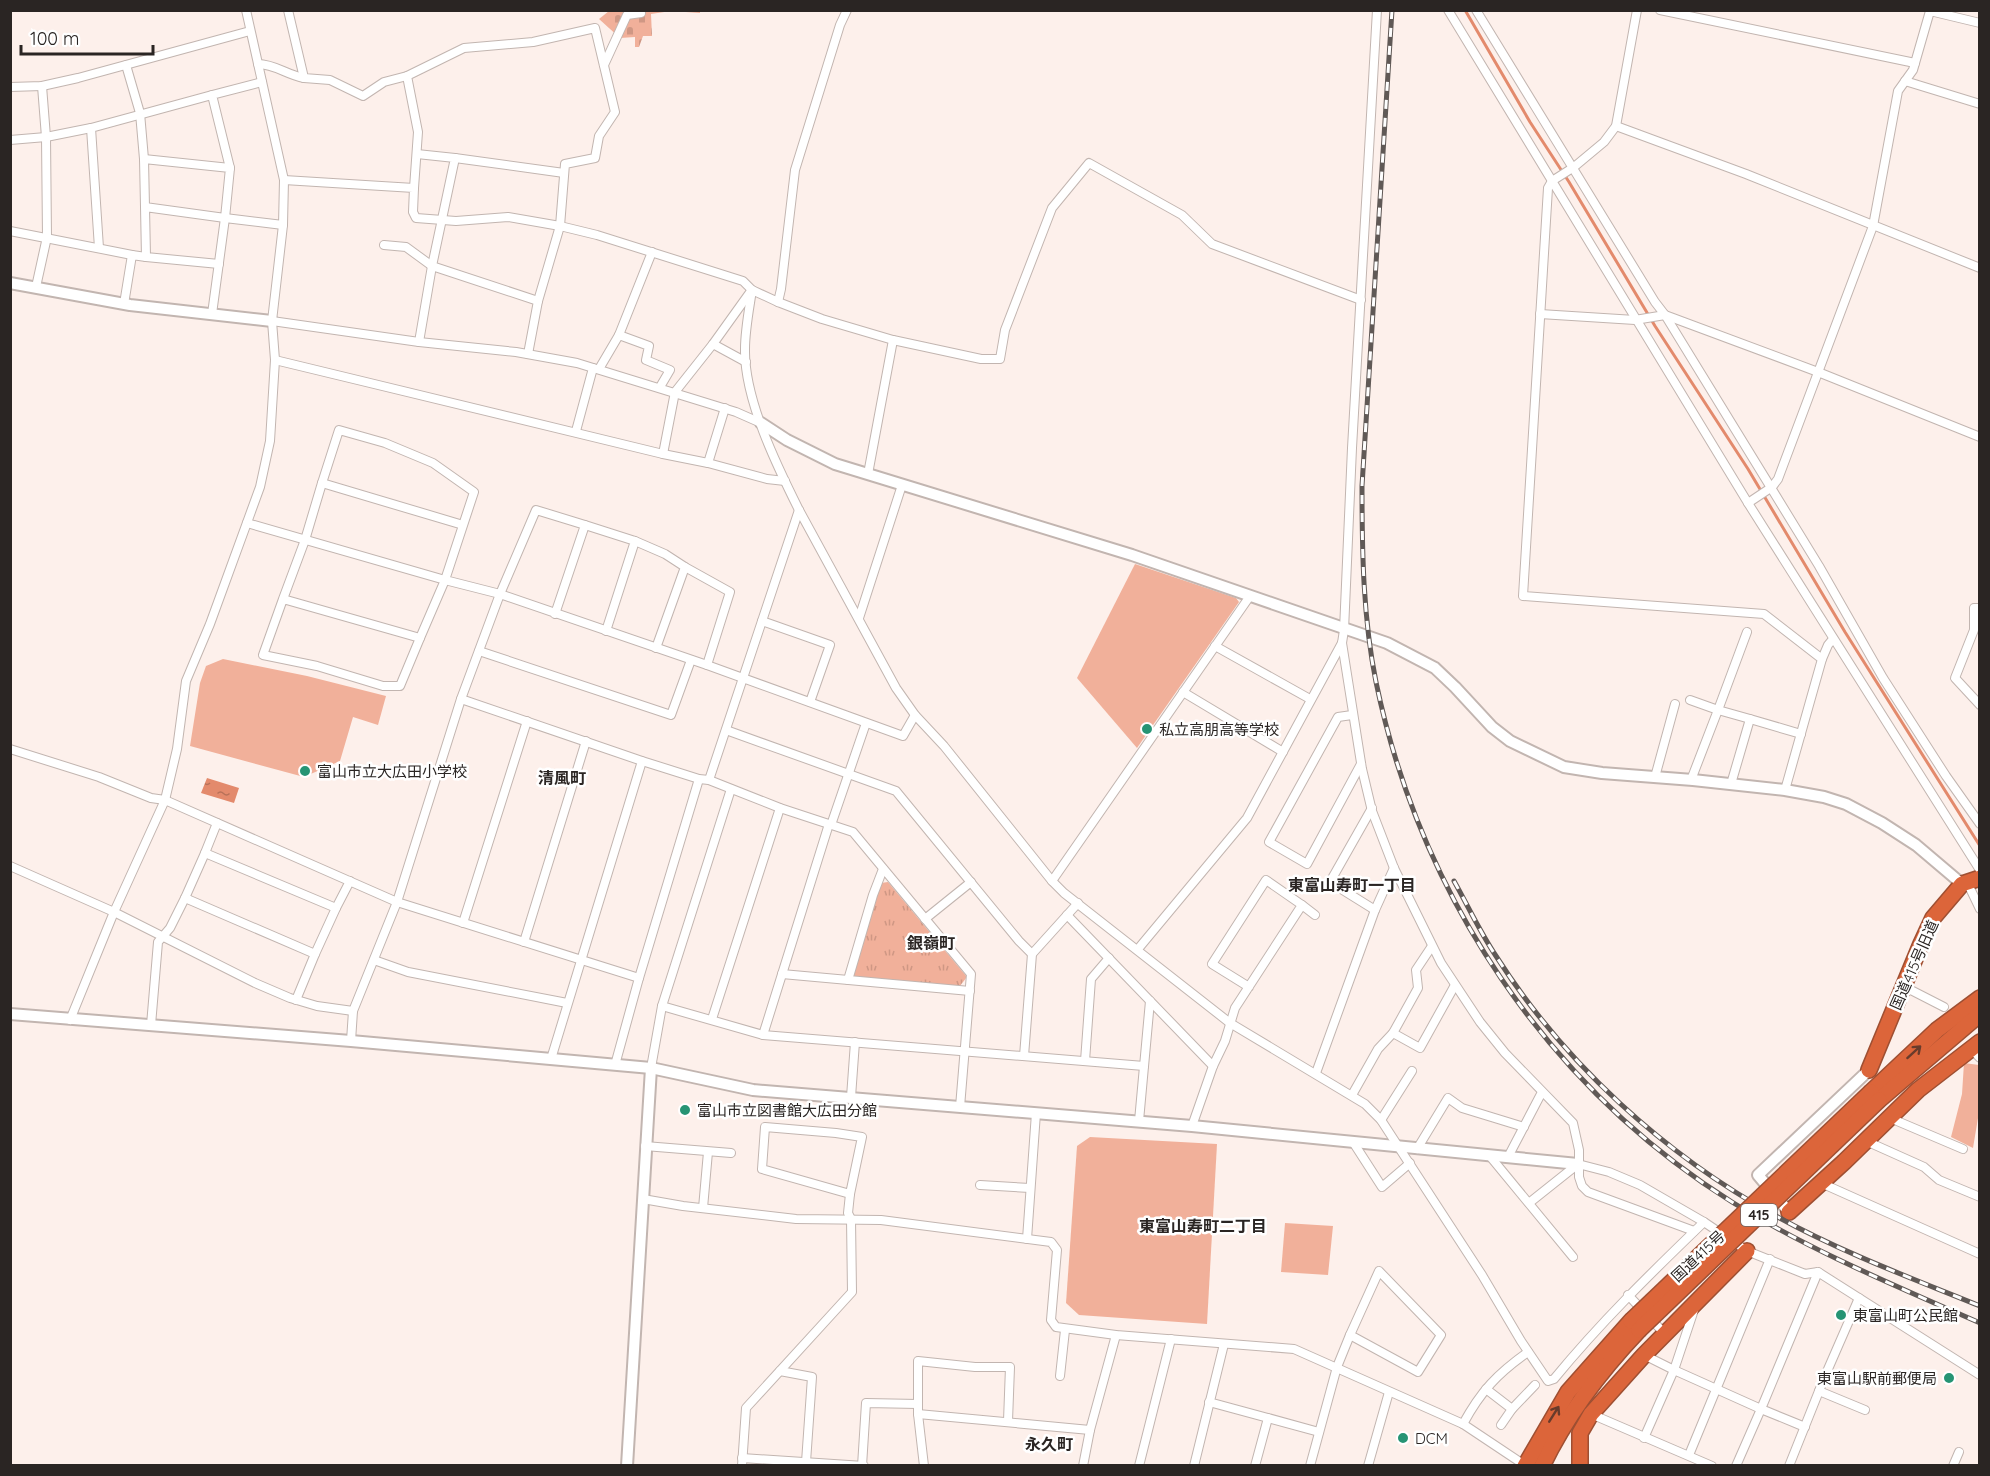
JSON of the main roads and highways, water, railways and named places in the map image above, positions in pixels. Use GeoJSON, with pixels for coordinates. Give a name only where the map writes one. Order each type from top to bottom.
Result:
{"type":"FeatureCollection","features":[{"type":"Feature","properties":{"kind":"highway","name":"国道415号旧道"},"geometry":{"type":"LineString","coordinates":[[1869,1070],[1933,918],[1970,881]]}},
{"type":"Feature","properties":{"kind":"highway","name":"国道415号"},"geometry":{"type":"LineString","coordinates":[[1525,1465],[1568,1392],[1875,1096],[1937,1030],[1980,998]]}},
{"type":"Feature","properties":{"kind":"highway","name":"国道415号"},"geometry":{"type":"LineString","coordinates":[[1875,1096],[1980,1014]]}},
{"type":"Feature","properties":{"kind":"highway","name":"415"},"geometry":{"type":"LineString","coordinates":[[1789,1212],[1918,1090],[1977,1050]]}},
{"type":"Feature","properties":{"kind":"highway","name":"国道415号"},"geometry":{"type":"LineString","coordinates":[[1580,1466],[1580,1433],[1591,1414],[1644,1355],[1747,1251]]}},
{"type":"Feature","properties":{"kind":"highway","name":"国道415号"},"geometry":{"type":"LineString","coordinates":[[1542,1466],[1571,1413],[1635,1326]]}},
{"type":"Feature","properties":{"kind":"water"},"geometry":{"type":"Polygon","coordinates":[[[207,778],[239,788],[234,803],[201,793],[207,778]]]}},
{"type":"Feature","properties":{"kind":"waterway"},"geometry":{"type":"LineString","coordinates":[[1465,10],[1530,122],[1569,182],[1655,326],[1748,469],[1845,632],[1980,846]]}},
{"type":"Feature","properties":{"kind":"railway"},"geometry":{"type":"LineString","coordinates":[[1392,10],[1362,486],[1363,560],[1368,634],[1376,682],[1396,761],[1424,837],[1459,910],[1501,978],[1550,1043],[1605,1102],[1665,1155],[1732,1202],[1791,1236],[1853,1267],[1980,1323]]}},
{"type":"Feature","properties":{"kind":"railway"},"geometry":{"type":"LineString","coordinates":[[1454,881],[1496,956],[1553,1033],[1585,1069],[1657,1135],[1695,1165],[1776,1216],[1876,1264],[1980,1306]]}},
{"type":"Feature","properties":{"kind":"place","name":"私立高朋高等学校"},"geometry":{"type":"Point","coordinates":[1147,729]}},
{"type":"Feature","properties":{"kind":"place","name":"富山市立大広田小学校"},"geometry":{"type":"Point","coordinates":[305,771]}},
{"type":"Feature","properties":{"kind":"place","name":"富山市立図書館大広田分館"},"geometry":{"type":"Point","coordinates":[685,1110]}},
{"type":"Feature","properties":{"kind":"place","name":"東富山町公民館"},"geometry":{"type":"Point","coordinates":[1841,1315]}},
{"type":"Feature","properties":{"kind":"place","name":"東富山駅前郵便局"},"geometry":{"type":"Point","coordinates":[1949,1378]}},
{"type":"Feature","properties":{"kind":"place","name":"DCM"},"geometry":{"type":"Point","coordinates":[1403,1438]}},
{"type":"Feature","properties":{"kind":"district","name":"清風町"},"geometry":{"type":"Point","coordinates":[562,778]}},
{"type":"Feature","properties":{"kind":"district","name":"東富山寿町一丁目"},"geometry":{"type":"Point","coordinates":[1352,885]}},
{"type":"Feature","properties":{"kind":"district","name":"銀嶺町"},"geometry":{"type":"Point","coordinates":[931,943]}},
{"type":"Feature","properties":{"kind":"district","name":"東富山寿町二丁目"},"geometry":{"type":"Point","coordinates":[1203,1226]}},
{"type":"Feature","properties":{"kind":"district","name":"永久町"},"geometry":{"type":"Point","coordinates":[1049,1444]}}]}
